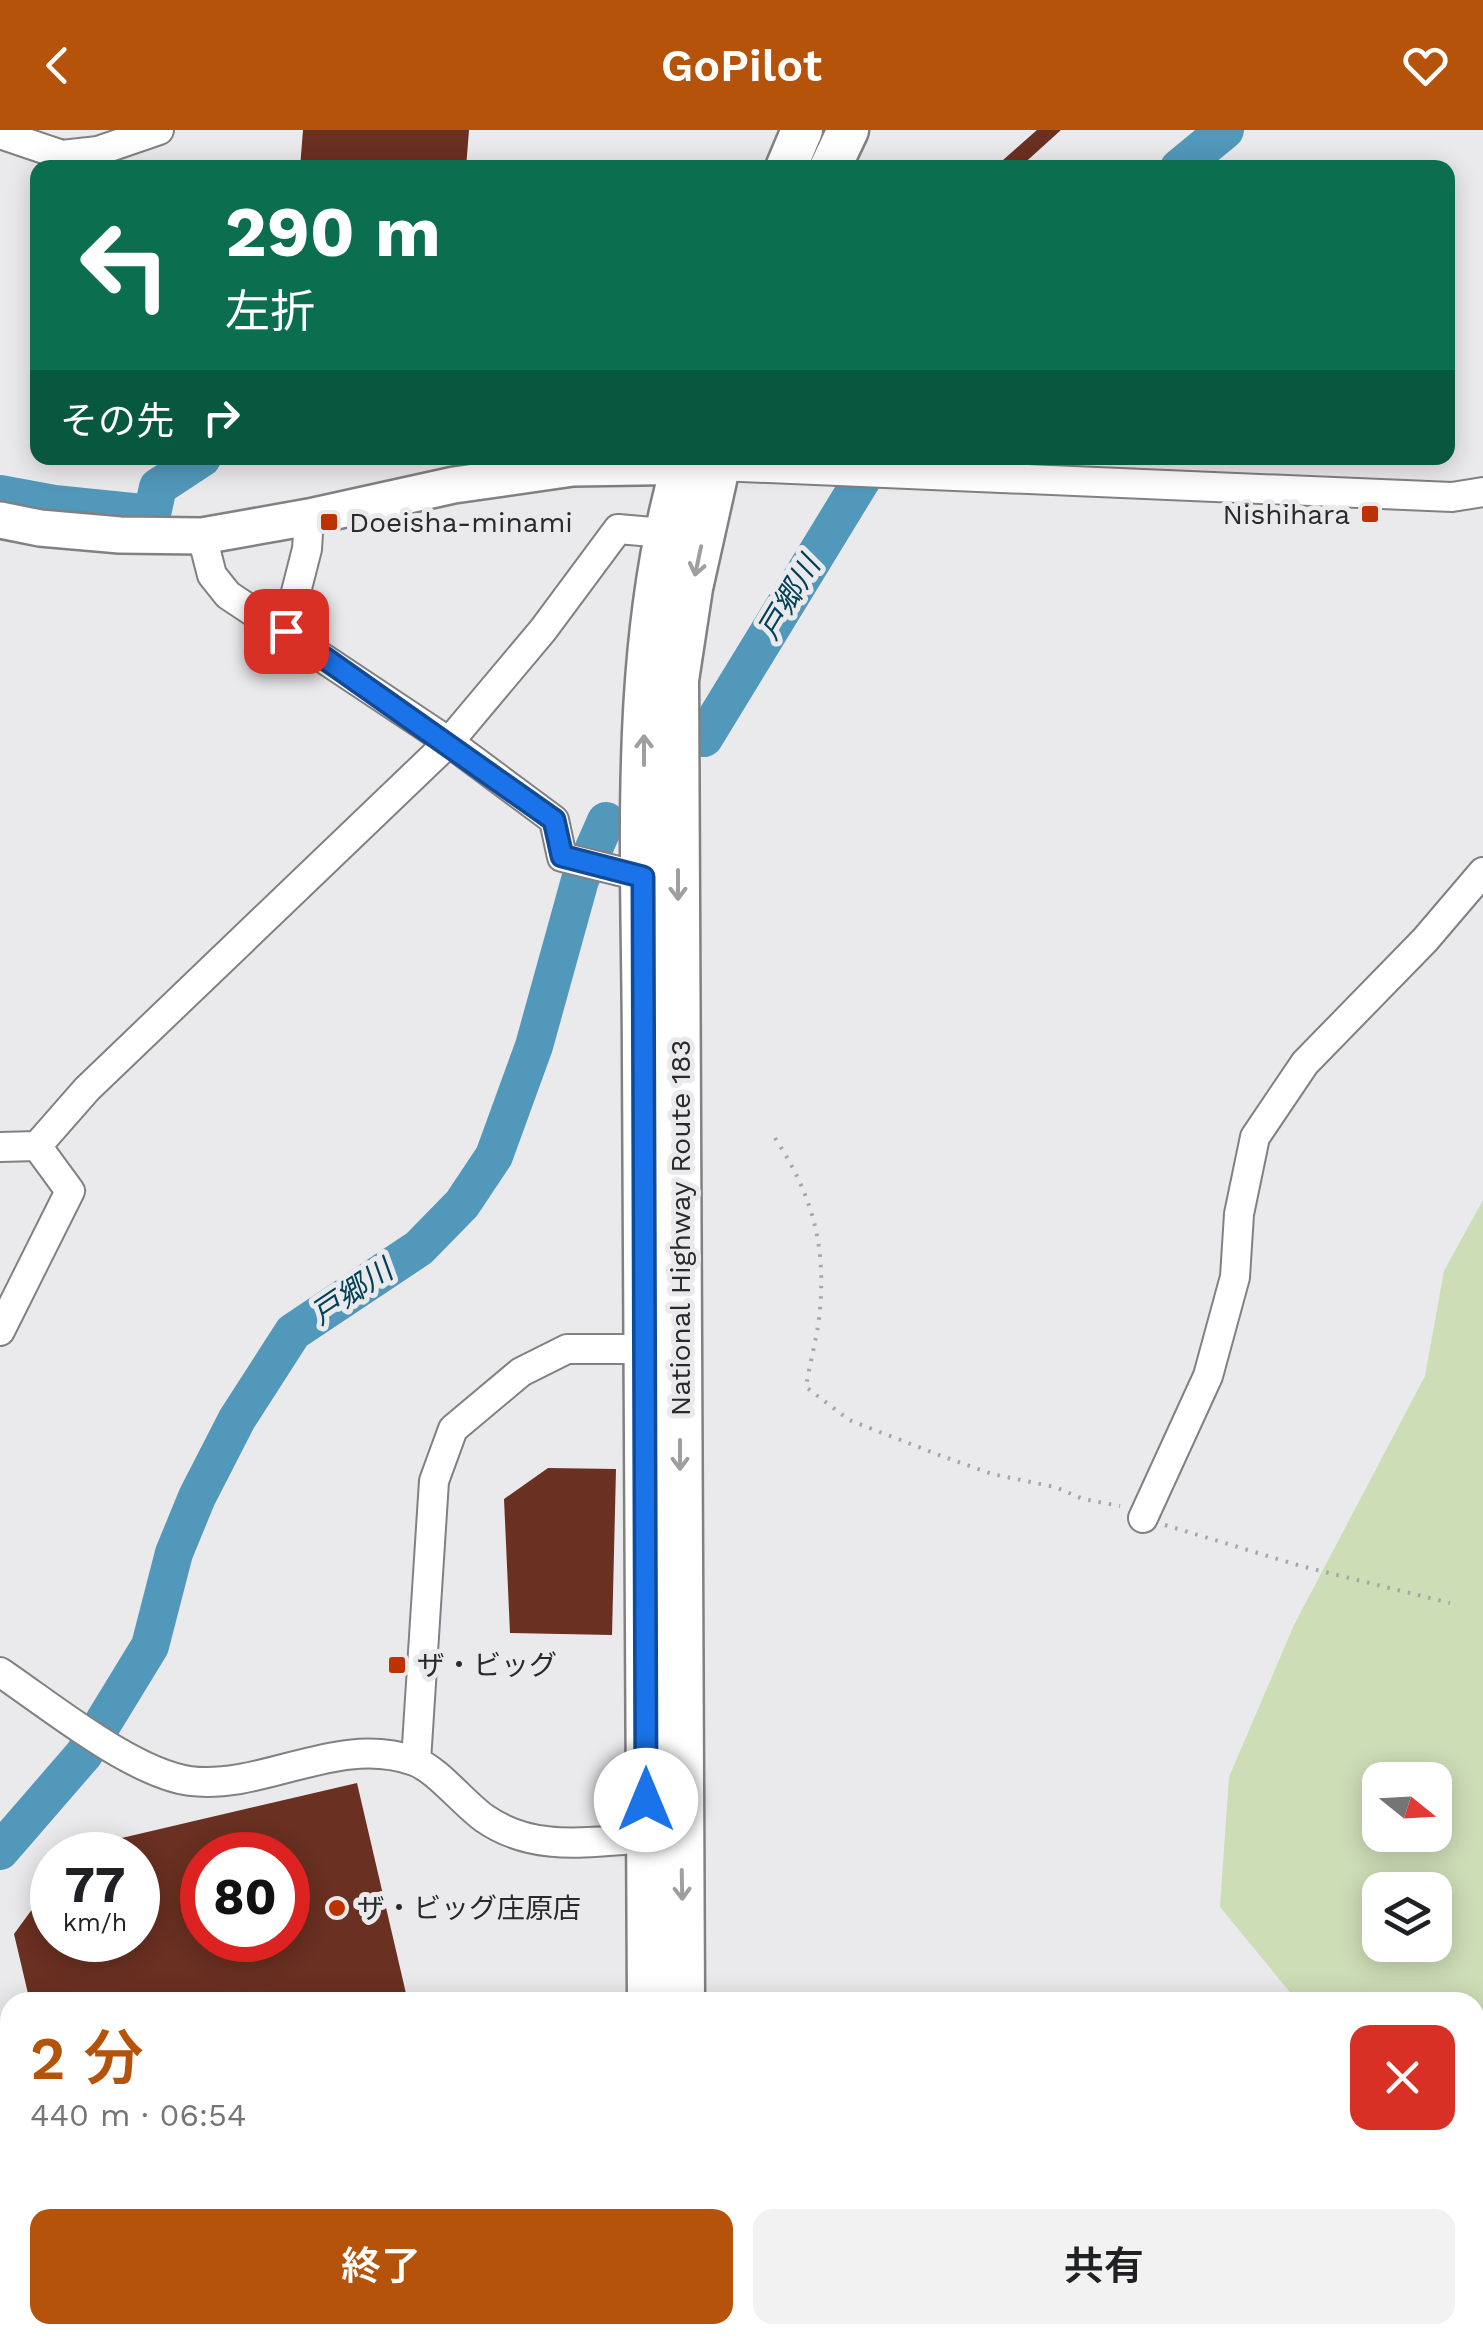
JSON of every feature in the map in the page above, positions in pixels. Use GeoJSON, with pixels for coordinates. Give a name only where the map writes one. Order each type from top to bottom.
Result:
{"type":"FeatureCollection","features":[{"type":"Feature","properties":{"kind":"highway"},"geometry":{"type":"LineString","coordinates":[[789,160],[802,130]]}},
{"type":"Feature","properties":{"kind":"highway"},"geometry":{"type":"LineString","coordinates":[[834,160],[848,130]]}},
{"type":"Feature","properties":{"kind":"highway","name":"National Highway Route 183"},"geometry":{"type":"LineString","coordinates":[[683,1992],[664,1838],[642,1349],[644,690],[664,533],[699,465]]}},
{"type":"Feature","properties":{"kind":"highway","name":"National Highway Route 183"},"geometry":{"type":"LineString","coordinates":[[649,1992],[664,1838],[678,680],[692,588],[701,465]]}},
{"type":"Feature","properties":{"kind":"main road"},"geometry":{"type":"LineString","coordinates":[[0,520],[120,536],[202,536],[454,485],[572,468],[636,465]]}},
{"type":"Feature","properties":{"kind":"street"},"geometry":{"type":"LineString","coordinates":[[0,134],[62,156],[98,151],[159,130]]}},
{"type":"Feature","properties":{"kind":"street"},"geometry":{"type":"LineString","coordinates":[[747,465],[1452,496],[1483,492]]}},
{"type":"Feature","properties":{"kind":"street"},"geometry":{"type":"LineString","coordinates":[[1452,496],[1483,516]]}},
{"type":"Feature","properties":{"kind":"street"},"geometry":{"type":"LineString","coordinates":[[286,631],[307,549],[309,517]]}},
{"type":"Feature","properties":{"kind":"street"},"geometry":{"type":"LineString","coordinates":[[0,1147],[37,1146],[87,1089],[449,742],[543,630],[618,529],[664,533]]}},
{"type":"Feature","properties":{"kind":"street"},"geometry":{"type":"LineString","coordinates":[[202,536],[212,576],[228,595],[449,742],[554,820],[562,856],[643,877]]}},
{"type":"Feature","properties":{"kind":"street"},"geometry":{"type":"LineString","coordinates":[[1143,1518],[1208,1376],[1235,1276],[1239,1214],[1255,1137],[1305,1063],[1425,940],[1483,872]]}},
{"type":"Feature","properties":{"kind":"street"},"geometry":{"type":"LineString","coordinates":[[0,1331],[70,1191],[37,1146]]}},
{"type":"Feature","properties":{"kind":"street"},"geometry":{"type":"LineString","coordinates":[[416,1761],[434,1481],[454,1429],[521,1372],[567,1348],[642,1349]]}},
{"type":"Feature","properties":{"kind":"street"},"geometry":{"type":"LineString","coordinates":[[0,1672],[132,1760],[188,1781],[229,1781],[313,1760],[362,1753],[416,1761],[487,1820],[534,1841],[593,1844],[664,1838]]}},
{"type":"Feature","properties":{"kind":"path"},"geometry":{"type":"LineString","coordinates":[[775,1138],[812,1207],[820,1265],[820,1310],[806,1387],[849,1420],[992,1474],[1130,1508],[1143,1518],[1301,1566],[1450,1603]]}},
{"type":"Feature","properties":{"kind":"green space"},"geometry":{"type":"Polygon","coordinates":[[[1483,1200],[1483,1992],[1290,1992],[1220,1907],[1229,1777],[1294,1625],[1425,1376],[1444,1271],[1483,1200]]]}},
{"type":"Feature","properties":{"kind":"building"},"geometry":{"type":"Polygon","coordinates":[[[303,130],[469,130],[467,160],[301,160],[303,130]]]}},
{"type":"Feature","properties":{"kind":"building"},"geometry":{"type":"Polygon","coordinates":[[[1037,130],[1061,130],[1028,160],[1003,160],[1037,130]]]}},
{"type":"Feature","properties":{"kind":"building"},"geometry":{"type":"Polygon","coordinates":[[[548,1468],[616,1469],[612,1635],[510,1633],[504,1499],[548,1468]]]}},
{"type":"Feature","properties":{"kind":"building"},"geometry":{"type":"Polygon","coordinates":[[[357,1783],[406,1992],[28,1992],[14,1934],[30,1912],[30,1962],[160,1962],[160,1832],[147,1832],[357,1783]]]}},
{"type":"Feature","properties":{"kind":"waterway","name":"戸郷川"},"geometry":{"type":"LineString","coordinates":[[1189,160],[1225,130]]}},
{"type":"Feature","properties":{"kind":"waterway"},"geometry":{"type":"LineString","coordinates":[[0,494],[152,514],[158,487],[191,465]]}},
{"type":"Feature","properties":{"kind":"waterway","name":"戸郷川"},"geometry":{"type":"LineString","coordinates":[[704,738],[871,465]]}},
{"type":"Feature","properties":{"kind":"waterway","name":"戸郷川"},"geometry":{"type":"LineString","coordinates":[[0,1851],[84,1754],[150,1646],[174,1553],[197,1497],[237,1419],[293,1332],[419,1248],[462,1204],[494,1156],[534,1046],[580,880],[606,821]]}},
{"type":"Feature","properties":{"kind":"place","name":"Nishihara"},"geometry":{"type":"Point","coordinates":[1370,514]}},
{"type":"Feature","properties":{"kind":"place","name":"Doeisha-minami"},"geometry":{"type":"Point","coordinates":[329,522]}},
{"type":"Feature","properties":{"kind":"place","name":"ザ・ビッグ"},"geometry":{"type":"Point","coordinates":[397,1665]}},
{"type":"Feature","properties":{"kind":"place","name":"ザ・ビッグ庄原店"},"geometry":{"type":"Point","coordinates":[337,1908]}},
{"type":"Feature","properties":{"kind":"route"},"geometry":{"type":"LineString","coordinates":[[286,631],[449,742],[554,820],[562,856],[643,877],[646,1800]]}}]}
